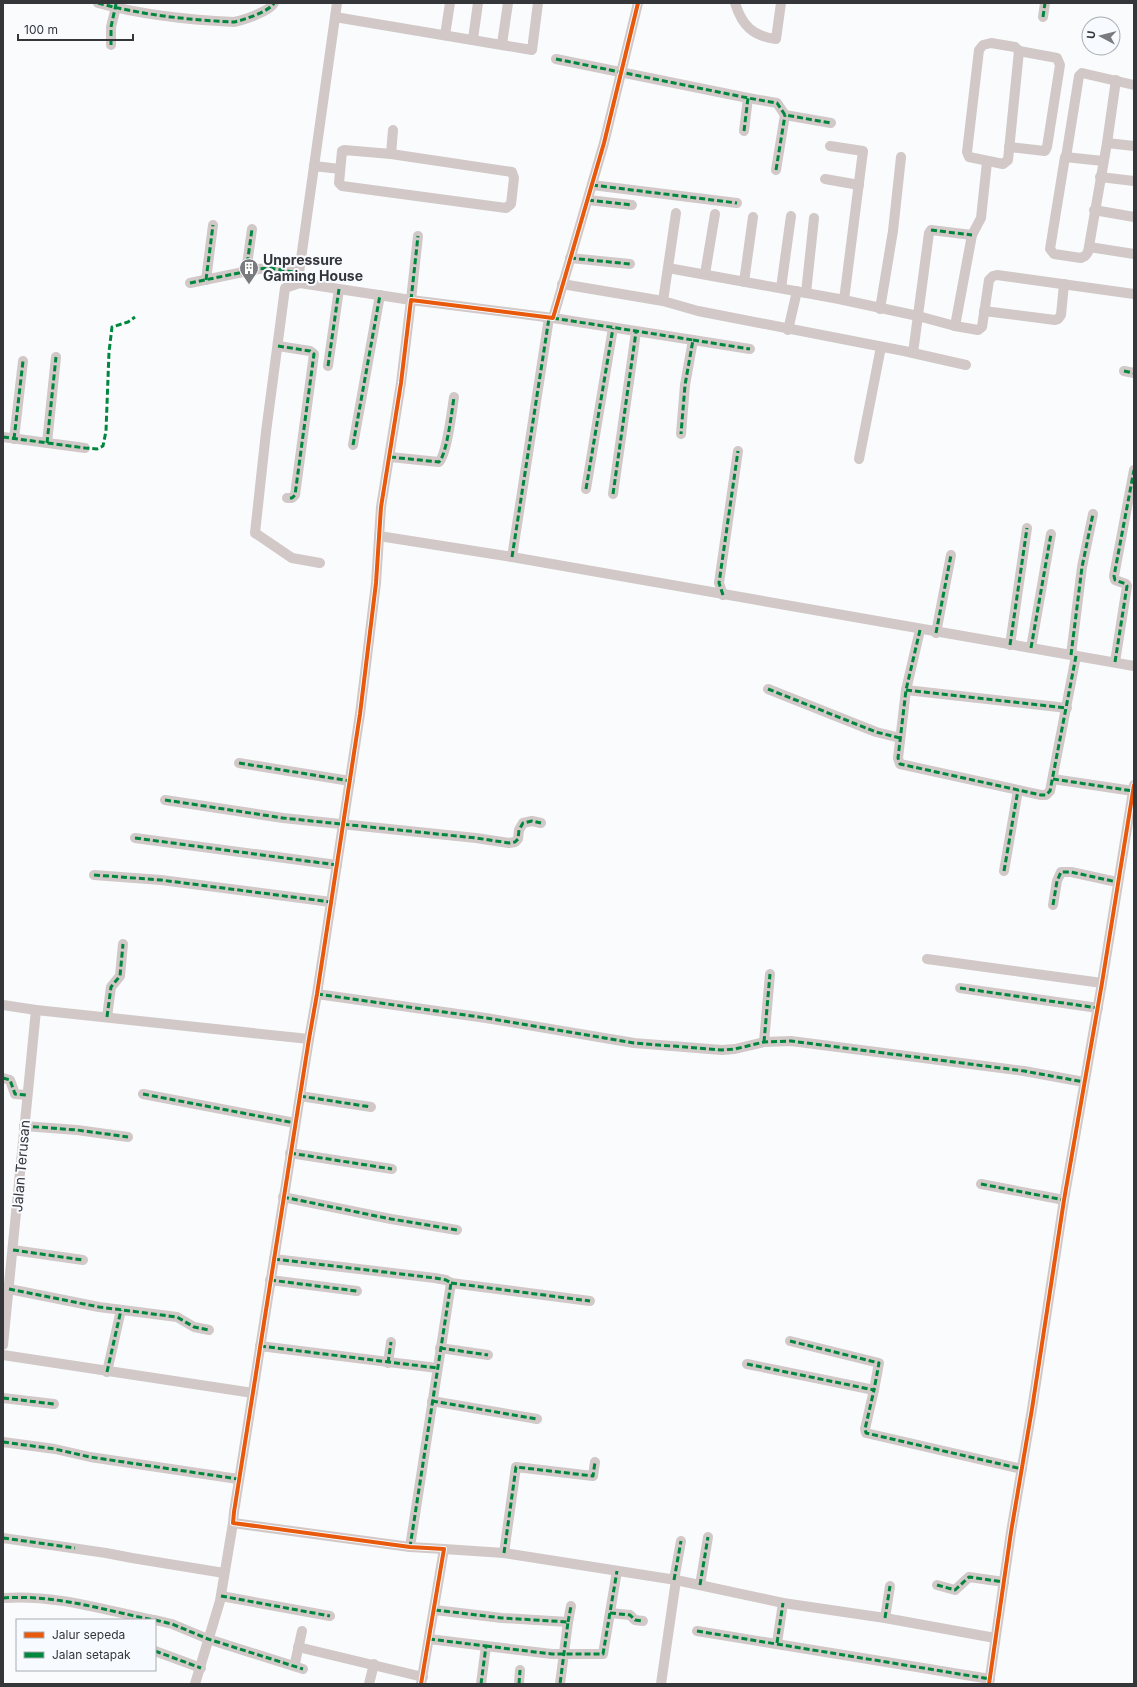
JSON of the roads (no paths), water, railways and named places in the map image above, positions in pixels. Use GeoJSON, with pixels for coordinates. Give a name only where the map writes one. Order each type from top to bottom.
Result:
{"type":"FeatureCollection","features":[{"type":"Feature","properties":{"kind":"street"},"geometry":{"type":"LineString","coordinates":[[98,3],[116,5],[166,16],[234,22],[243,20],[270,8],[274,3]]}},
{"type":"Feature","properties":{"kind":"street"},"geometry":{"type":"LineString","coordinates":[[320,563],[292,558],[255,533],[266,432],[285,288],[299,278],[337,3]]}},
{"type":"Feature","properties":{"kind":"street"},"geometry":{"type":"LineString","coordinates":[[445,35],[450,3]]}},
{"type":"Feature","properties":{"kind":"street"},"geometry":{"type":"LineString","coordinates":[[473,39],[478,3]]}},
{"type":"Feature","properties":{"kind":"street"},"geometry":{"type":"LineString","coordinates":[[502,44],[508,3]]}},
{"type":"Feature","properties":{"kind":"street"},"geometry":{"type":"LineString","coordinates":[[335,17],[532,50],[538,3]]}},
{"type":"Feature","properties":{"kind":"street"},"geometry":{"type":"LineString","coordinates":[[512,557],[551,318],[588,200],[604,143],[638,3]]}},
{"type":"Feature","properties":{"kind":"street"},"geometry":{"type":"LineString","coordinates":[[735,3],[740,18],[755,34],[776,39],[781,3]]}},
{"type":"Feature","properties":{"kind":"street"},"geometry":{"type":"LineString","coordinates":[[1043,17],[1045,3]]}},
{"type":"Feature","properties":{"kind":"street"},"geometry":{"type":"LineString","coordinates":[[111,46],[111,27],[116,5]]}},
{"type":"Feature","properties":{"kind":"street"},"geometry":{"type":"LineString","coordinates":[[1009,147],[1044,151],[1047,147],[1060,65],[1057,58],[1019,51],[1015,47],[990,43],[984,45],[979,50],[967,152],[969,158],[987,162],[1003,164],[1008,160],[1009,147],[1019,51]]}},
{"type":"Feature","properties":{"kind":"street"},"geometry":{"type":"LineString","coordinates":[[556,59],[777,103],[785,115],[776,170]]}},
{"type":"Feature","properties":{"kind":"street"},"geometry":{"type":"LineString","coordinates":[[1116,80],[1089,247],[1086,255],[1081,258],[1054,254],[1050,250],[1054,217],[1066,157],[1079,76],[1082,73],[1116,80],[1134,85]]}},
{"type":"Feature","properties":{"kind":"street"},"geometry":{"type":"LineString","coordinates":[[744,131],[748,98]]}},
{"type":"Feature","properties":{"kind":"street"},"geometry":{"type":"LineString","coordinates":[[785,115],[831,123]]}},
{"type":"Feature","properties":{"kind":"street"},"geometry":{"type":"LineString","coordinates":[[391,154],[393,130]]}},
{"type":"Feature","properties":{"kind":"street"},"geometry":{"type":"LineString","coordinates":[[1107,142],[1134,146]]}},
{"type":"Feature","properties":{"kind":"street"},"geometry":{"type":"LineString","coordinates":[[830,146],[863,151],[844,300]]}},
{"type":"Feature","properties":{"kind":"street"},"geometry":{"type":"LineString","coordinates":[[344,150],[391,154],[512,172],[514,178],[511,204],[506,208],[342,186],[339,183],[340,169],[342,151],[344,150]]}},
{"type":"Feature","properties":{"kind":"street"},"geometry":{"type":"LineString","coordinates":[[880,309],[893,231],[901,157]]}},
{"type":"Feature","properties":{"kind":"street"},"geometry":{"type":"LineString","coordinates":[[1066,157],[1103,161]]}},
{"type":"Feature","properties":{"kind":"street"},"geometry":{"type":"LineString","coordinates":[[955,326],[972,236],[981,218],[987,162]]}},
{"type":"Feature","properties":{"kind":"street"},"geometry":{"type":"LineString","coordinates":[[314,166],[340,169]]}},
{"type":"Feature","properties":{"kind":"street"},"geometry":{"type":"LineString","coordinates":[[1100,177],[1134,181]]}},
{"type":"Feature","properties":{"kind":"street"},"geometry":{"type":"LineString","coordinates":[[825,179],[859,185]]}},
{"type":"Feature","properties":{"kind":"street"},"geometry":{"type":"LineString","coordinates":[[592,185],[737,204]]}},
{"type":"Feature","properties":{"kind":"street"},"geometry":{"type":"LineString","coordinates":[[588,200],[632,205]]}},
{"type":"Feature","properties":{"kind":"street"},"geometry":{"type":"LineString","coordinates":[[1094,210],[1134,217]]}},
{"type":"Feature","properties":{"kind":"street"},"geometry":{"type":"LineString","coordinates":[[663,301],[676,213]]}},
{"type":"Feature","properties":{"kind":"street"},"geometry":{"type":"LineString","coordinates":[[705,274],[715,214]]}},
{"type":"Feature","properties":{"kind":"street"},"geometry":{"type":"LineString","coordinates":[[781,288],[791,216]]}},
{"type":"Feature","properties":{"kind":"street"},"geometry":{"type":"LineString","coordinates":[[744,282],[753,217]]}},
{"type":"Feature","properties":{"kind":"street"},"geometry":{"type":"LineString","coordinates":[[788,330],[801,292],[814,218]]}},
{"type":"Feature","properties":{"kind":"street"},"geometry":{"type":"LineString","coordinates":[[206,280],[213,225]]}},
{"type":"Feature","properties":{"kind":"street"},"geometry":{"type":"LineString","coordinates":[[246,272],[252,229]]}},
{"type":"Feature","properties":{"kind":"street"},"geometry":{"type":"LineString","coordinates":[[913,353],[929,232],[931,230],[972,236]]}},
{"type":"Feature","properties":{"kind":"street"},"geometry":{"type":"LineString","coordinates":[[195,1684],[221,1596],[233,1523],[238,1479],[337,866],[372,623],[381,507],[390,457],[418,236]]}},
{"type":"Feature","properties":{"kind":"street"},"geometry":{"type":"LineString","coordinates":[[1089,247],[1134,254]]}},
{"type":"Feature","properties":{"kind":"street"},"geometry":{"type":"LineString","coordinates":[[570,258],[630,264]]}},
{"type":"Feature","properties":{"kind":"street"},"geometry":{"type":"LineString","coordinates":[[190,283],[263,268],[339,289],[551,318],[750,350]]}},
{"type":"Feature","properties":{"kind":"street"},"geometry":{"type":"LineString","coordinates":[[668,268],[844,300],[975,330],[980,329],[989,280],[993,276],[997,275],[1134,294]]}},
{"type":"Feature","properties":{"kind":"street"},"geometry":{"type":"LineString","coordinates":[[562,284],[663,301],[698,312],[913,353],[966,365]]}},
{"type":"Feature","properties":{"kind":"street"},"geometry":{"type":"LineString","coordinates":[[984,311],[1055,320],[1061,315],[1064,284]]}},
{"type":"Feature","properties":{"kind":"street"},"geometry":{"type":"LineString","coordinates":[[328,366],[339,289]]}},
{"type":"Feature","properties":{"kind":"street"},"geometry":{"type":"LineString","coordinates":[[353,445],[380,295]]}},
{"type":"Feature","properties":{"kind":"street"},"geometry":{"type":"LineString","coordinates":[[586,489],[613,328]]}},
{"type":"Feature","properties":{"kind":"street"},"geometry":{"type":"LineString","coordinates":[[613,494],[636,332]]}},
{"type":"Feature","properties":{"kind":"street"},"geometry":{"type":"LineString","coordinates":[[680,434],[685,384],[693,340]]}},
{"type":"Feature","properties":{"kind":"street"},"geometry":{"type":"LineString","coordinates":[[278,346],[310,351],[314,354],[294,495],[292,498],[287,498]]}},
{"type":"Feature","properties":{"kind":"street"},"geometry":{"type":"LineString","coordinates":[[859,459],[881,347]]}},
{"type":"Feature","properties":{"kind":"street"},"geometry":{"type":"LineString","coordinates":[[46,443],[56,357]]}},
{"type":"Feature","properties":{"kind":"street"},"geometry":{"type":"LineString","coordinates":[[14,439],[23,360]]}},
{"type":"Feature","properties":{"kind":"street"},"geometry":{"type":"LineString","coordinates":[[390,457],[439,462],[444,449],[454,397]]}},
{"type":"Feature","properties":{"kind":"street"},"geometry":{"type":"LineString","coordinates":[[3,437],[85,448]]}},
{"type":"Feature","properties":{"kind":"street"},"geometry":{"type":"LineString","coordinates":[[723,595],[719,583],[738,451]]}},
{"type":"Feature","properties":{"kind":"street"},"geometry":{"type":"LineString","coordinates":[[1115,662],[1127,586],[1126,584],[1115,580],[1114,576],[1131,506],[1134,470]]}},
{"type":"Feature","properties":{"kind":"street"},"geometry":{"type":"LineString","coordinates":[[920,630],[906,690],[898,758],[903,765],[1046,795],[1050,791],[1053,779],[1067,708],[1074,655],[1082,567],[1094,514]]}},
{"type":"Feature","properties":{"kind":"street"},"geometry":{"type":"LineString","coordinates":[[1010,645],[1027,528]]}},
{"type":"Feature","properties":{"kind":"street"},"geometry":{"type":"LineString","coordinates":[[1032,648],[1051,534]]}},
{"type":"Feature","properties":{"kind":"street"},"geometry":{"type":"LineString","coordinates":[[379,536],[512,557],[936,633],[1134,666]]}},
{"type":"Feature","properties":{"kind":"street"},"geometry":{"type":"LineString","coordinates":[[936,633],[951,555]]}},
{"type":"Feature","properties":{"kind":"street"},"geometry":{"type":"LineString","coordinates":[[768,689],[876,732],[900,738]]}},
{"type":"Feature","properties":{"kind":"street"},"geometry":{"type":"LineString","coordinates":[[906,690],[1067,708]]}},
{"type":"Feature","properties":{"kind":"street"},"geometry":{"type":"LineString","coordinates":[[239,763],[350,781]]}},
{"type":"Feature","properties":{"kind":"street"},"geometry":{"type":"LineString","coordinates":[[696,1631],[777,1643],[989,1681],[1011,1532],[1028,1435],[1064,1200],[1098,1008],[1133,788],[1053,779]]}},
{"type":"Feature","properties":{"kind":"street"},"geometry":{"type":"LineString","coordinates":[[1004,870],[1018,790]]}},
{"type":"Feature","properties":{"kind":"street"},"geometry":{"type":"LineString","coordinates":[[165,800],[282,818],[476,838],[509,843],[515,842],[518,839],[521,825],[523,823],[532,821],[541,824]]}},
{"type":"Feature","properties":{"kind":"street"},"geometry":{"type":"LineString","coordinates":[[135,838],[337,866]]}},
{"type":"Feature","properties":{"kind":"street"},"geometry":{"type":"LineString","coordinates":[[1053,905],[1057,881],[1061,872],[1071,872],[1117,882]]}},
{"type":"Feature","properties":{"kind":"street"},"geometry":{"type":"LineString","coordinates":[[94,874],[161,880],[331,902]]}},
{"type":"Feature","properties":{"kind":"street"},"geometry":{"type":"LineString","coordinates":[[107,1017],[111,988],[120,976],[123,944]]}},
{"type":"Feature","properties":{"kind":"street"},"geometry":{"type":"LineString","coordinates":[[927,959],[1102,983]]}},
{"type":"Feature","properties":{"kind":"street"},"geometry":{"type":"LineString","coordinates":[[764,1042],[770,974]]}},
{"type":"Feature","properties":{"kind":"street"},"geometry":{"type":"LineString","coordinates":[[960,988],[1098,1008]]}},
{"type":"Feature","properties":{"kind":"street"},"geometry":{"type":"LineString","coordinates":[[317,994],[486,1018],[630,1042],[722,1050],[735,1049],[764,1042],[791,1041],[1024,1071],[1084,1082]]}},
{"type":"Feature","properties":{"kind":"street"},"geometry":{"type":"LineString","coordinates":[[3,1004],[36,1010],[309,1039]]}},
{"type":"Feature","properties":{"kind":"street","name":"Jalan Terusan"},"geometry":{"type":"LineString","coordinates":[[3,1345],[36,1010]]}},
{"type":"Feature","properties":{"kind":"street"},"geometry":{"type":"LineString","coordinates":[[3,1078],[10,1080],[15,1094],[27,1095]]}},
{"type":"Feature","properties":{"kind":"street"},"geometry":{"type":"LineString","coordinates":[[143,1094],[295,1123]]}},
{"type":"Feature","properties":{"kind":"street"},"geometry":{"type":"LineString","coordinates":[[300,1096],[371,1107]]}},
{"type":"Feature","properties":{"kind":"street"},"geometry":{"type":"LineString","coordinates":[[24,1126],[77,1130],[128,1137]]}},
{"type":"Feature","properties":{"kind":"street"},"geometry":{"type":"LineString","coordinates":[[290,1153],[392,1169]]}},
{"type":"Feature","properties":{"kind":"street"},"geometry":{"type":"LineString","coordinates":[[982,1184],[1064,1200]]}},
{"type":"Feature","properties":{"kind":"street"},"geometry":{"type":"LineString","coordinates":[[283,1198],[457,1230]]}},
{"type":"Feature","properties":{"kind":"street"},"geometry":{"type":"LineString","coordinates":[[13,1250],[83,1260]]}},
{"type":"Feature","properties":{"kind":"street"},"geometry":{"type":"LineString","coordinates":[[274,1259],[435,1278],[446,1280],[451,1283],[590,1301]]}},
{"type":"Feature","properties":{"kind":"street"},"geometry":{"type":"LineString","coordinates":[[270,1280],[357,1292]]}},
{"type":"Feature","properties":{"kind":"street"},"geometry":{"type":"LineString","coordinates":[[410,1546],[451,1283]]}},
{"type":"Feature","properties":{"kind":"street"},"geometry":{"type":"LineString","coordinates":[[9,1289],[99,1307],[178,1317],[194,1327],[209,1330]]}},
{"type":"Feature","properties":{"kind":"street"},"geometry":{"type":"LineString","coordinates":[[108,1372],[121,1310]]}},
{"type":"Feature","properties":{"kind":"street"},"geometry":{"type":"LineString","coordinates":[[790,1341],[879,1363],[865,1429],[866,1433],[1022,1469]]}},
{"type":"Feature","properties":{"kind":"street"},"geometry":{"type":"LineString","coordinates":[[388,1363],[391,1342]]}},
{"type":"Feature","properties":{"kind":"street"},"geometry":{"type":"LineString","coordinates":[[260,1346],[437,1368]]}},
{"type":"Feature","properties":{"kind":"street"},"geometry":{"type":"LineString","coordinates":[[440,1348],[488,1355]]}},
{"type":"Feature","properties":{"kind":"street"},"geometry":{"type":"LineString","coordinates":[[3,1355],[253,1393]]}},
{"type":"Feature","properties":{"kind":"street"},"geometry":{"type":"LineString","coordinates":[[747,1364],[874,1390]]}},
{"type":"Feature","properties":{"kind":"street"},"geometry":{"type":"LineString","coordinates":[[3,1398],[54,1404]]}},
{"type":"Feature","properties":{"kind":"street"},"geometry":{"type":"LineString","coordinates":[[432,1401],[537,1419]]}},
{"type":"Feature","properties":{"kind":"street"},"geometry":{"type":"LineString","coordinates":[[3,1442],[55,1449],[90,1457],[238,1479]]}},
{"type":"Feature","properties":{"kind":"street"},"geometry":{"type":"LineString","coordinates":[[504,1554],[516,1467],[593,1476],[595,1462]]}},
{"type":"Feature","properties":{"kind":"street"},"geometry":{"type":"LineString","coordinates":[[233,1523],[410,1546],[504,1554],[617,1571],[675,1580],[783,1603],[886,1618],[995,1638]]}},
{"type":"Feature","properties":{"kind":"street"},"geometry":{"type":"LineString","coordinates":[[3,1538],[106,1553],[224,1573]]}},
{"type":"Feature","properties":{"kind":"street"},"geometry":{"type":"LineString","coordinates":[[700,1585],[708,1538]]}},
{"type":"Feature","properties":{"kind":"street"},"geometry":{"type":"LineString","coordinates":[[661,1684],[681,1541]]}},
{"type":"Feature","properties":{"kind":"street"},"geometry":{"type":"LineString","coordinates":[[298,1647],[374,1664],[416,1680],[429,1639],[444,1549]]}},
{"type":"Feature","properties":{"kind":"street"},"geometry":{"type":"LineString","coordinates":[[429,1639],[535,1652],[603,1654],[605,1652],[617,1571]]}},
{"type":"Feature","properties":{"kind":"street"},"geometry":{"type":"LineString","coordinates":[[938,1585],[955,1590],[969,1577],[1004,1582]]}},
{"type":"Feature","properties":{"kind":"street"},"geometry":{"type":"LineString","coordinates":[[886,1618],[890,1586]]}},
{"type":"Feature","properties":{"kind":"street"},"geometry":{"type":"LineString","coordinates":[[3,1598],[33,1596],[149,1619]]}},
{"type":"Feature","properties":{"kind":"street"},"geometry":{"type":"LineString","coordinates":[[221,1596],[330,1616]]}},
{"type":"Feature","properties":{"kind":"street"},"geometry":{"type":"LineString","coordinates":[[777,1643],[783,1603]]}},
{"type":"Feature","properties":{"kind":"street"},"geometry":{"type":"LineString","coordinates":[[560,1684],[570,1606]]}},
{"type":"Feature","properties":{"kind":"street"},"geometry":{"type":"LineString","coordinates":[[435,1610],[502,1618],[568,1622]]}},
{"type":"Feature","properties":{"kind":"street"},"geometry":{"type":"LineString","coordinates":[[610,1612],[630,1615],[634,1619],[643,1621]]}},
{"type":"Feature","properties":{"kind":"street"},"geometry":{"type":"LineString","coordinates":[[156,1620],[172,1624],[208,1639],[299,1666],[298,1647],[302,1631]]}},
{"type":"Feature","properties":{"kind":"street"},"geometry":{"type":"LineString","coordinates":[[481,1684],[486,1646]]}},
{"type":"Feature","properties":{"kind":"street"},"geometry":{"type":"LineString","coordinates":[[156,1652],[202,1663]]}},
{"type":"Feature","properties":{"kind":"street"},"geometry":{"type":"LineString","coordinates":[[369,1684],[374,1664]]}},
{"type":"Feature","properties":{"kind":"street"},"geometry":{"type":"LineString","coordinates":[[519,1684],[520,1670]]}},
{"type":"Feature","properties":{"kind":"place","name":"Unpressure Gaming House"},"geometry":{"type":"Point","coordinates":[249,285]}}]}
